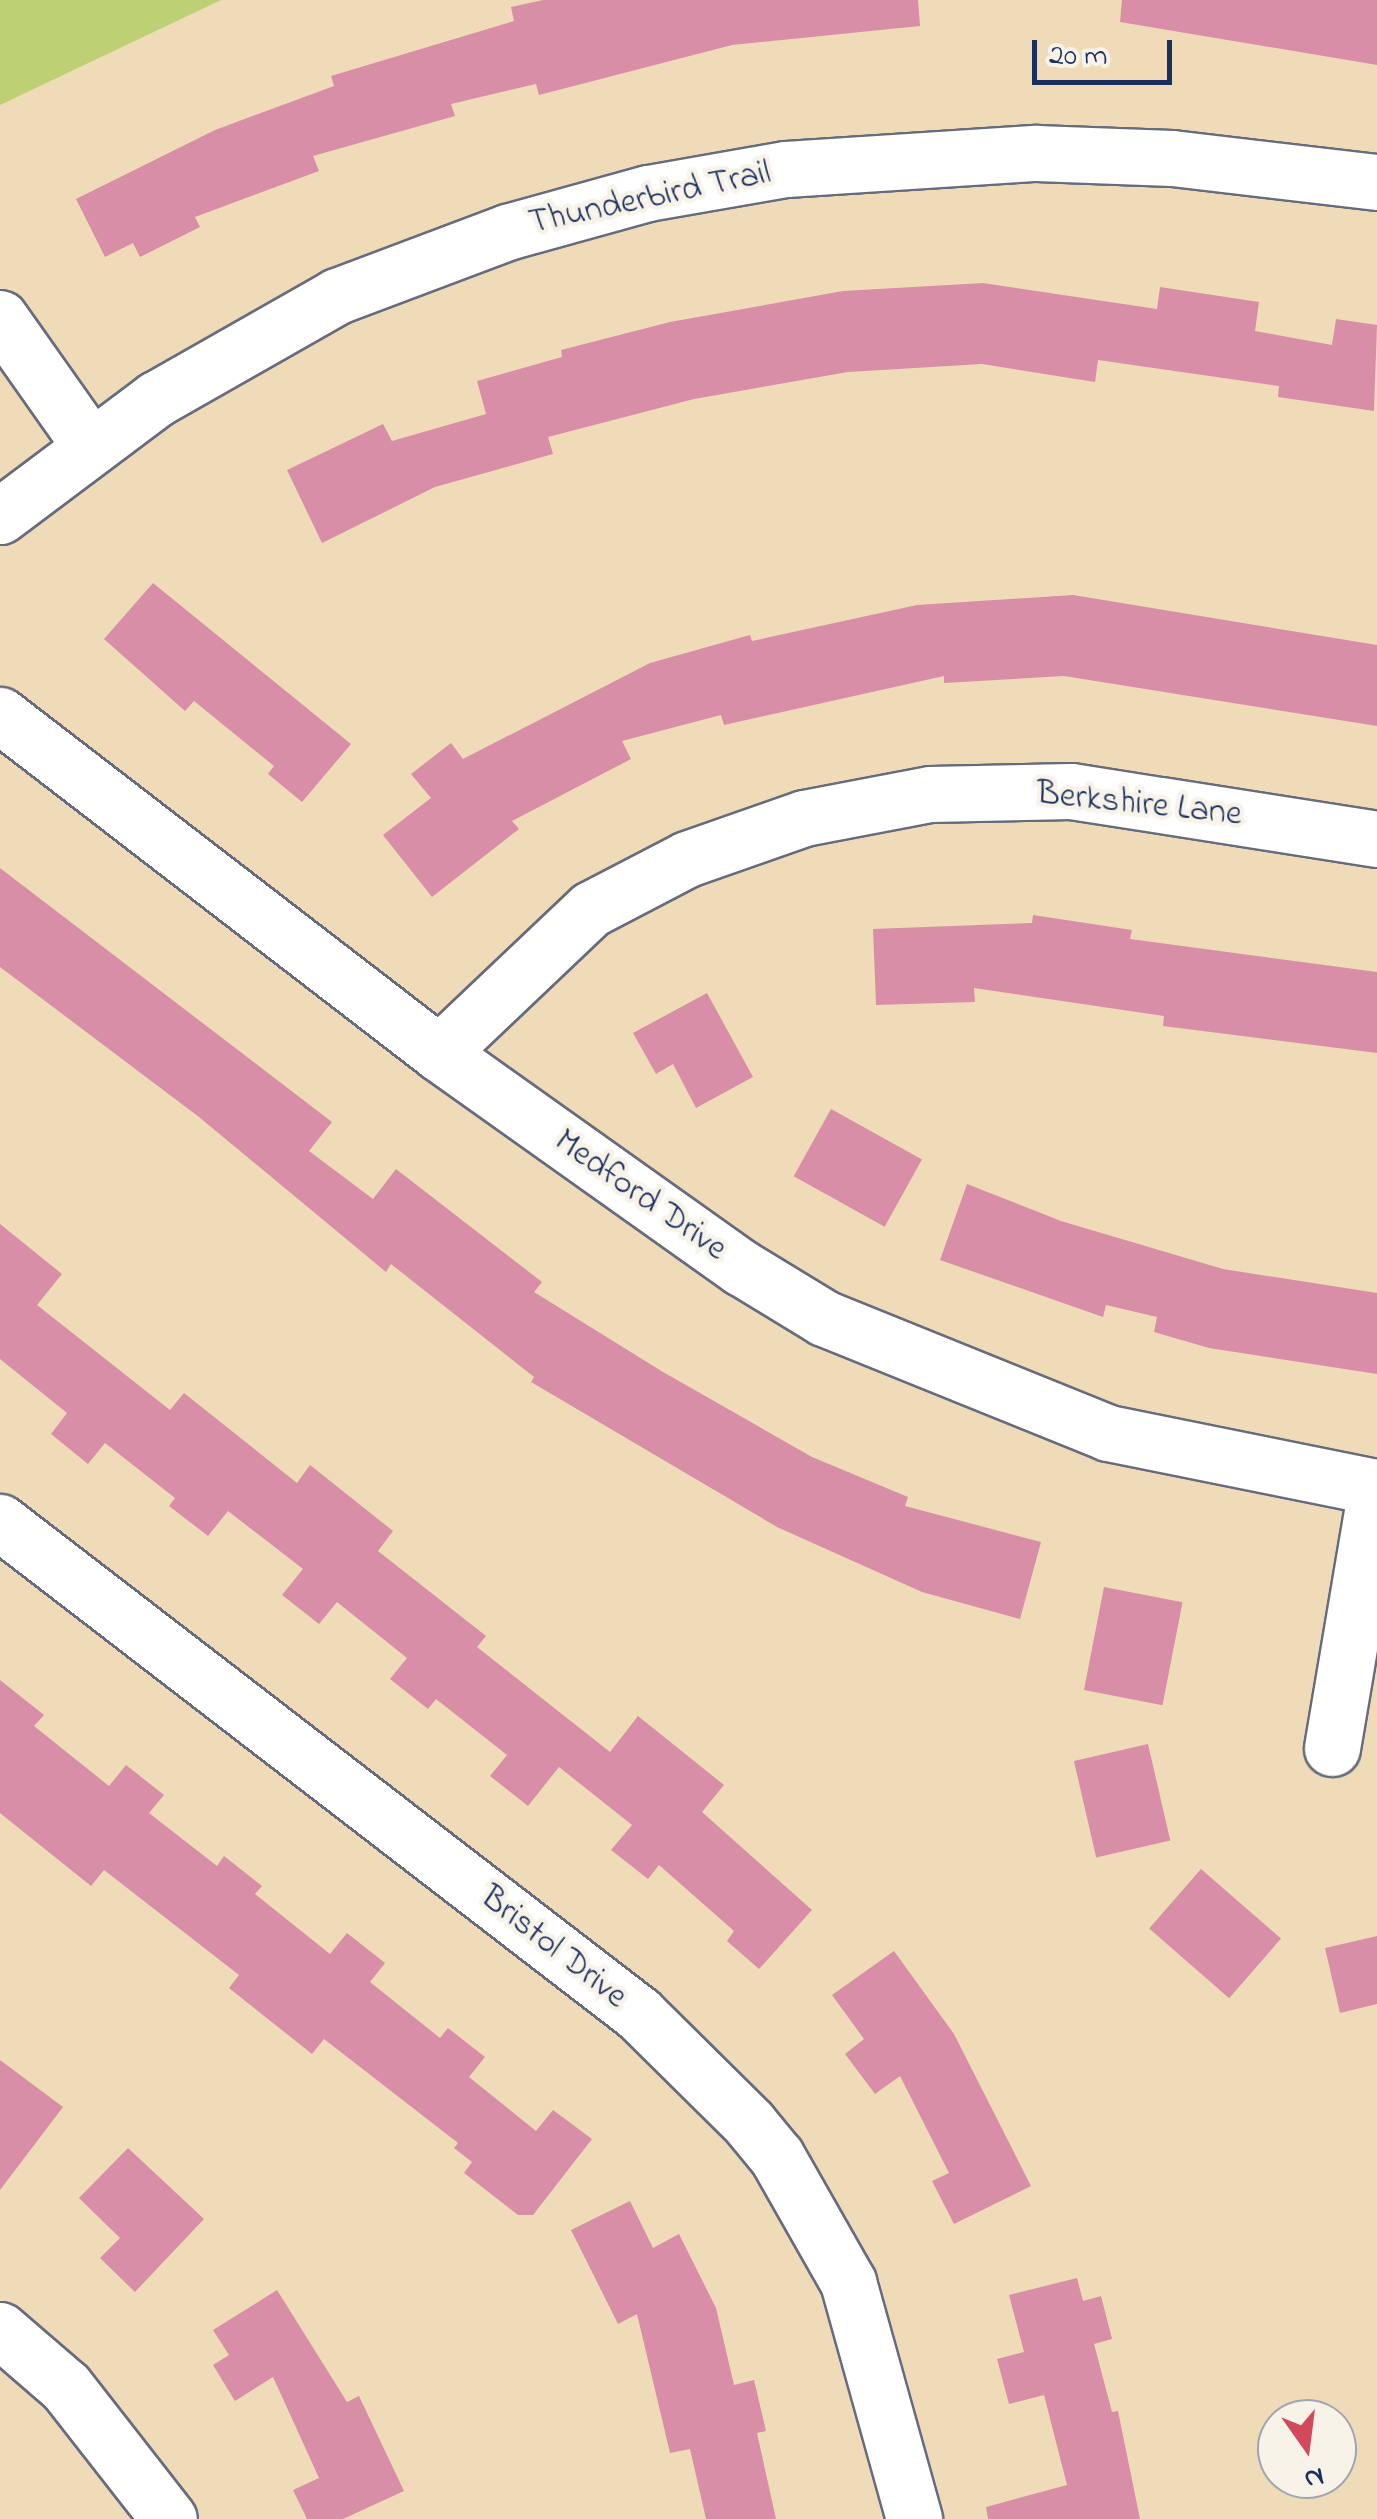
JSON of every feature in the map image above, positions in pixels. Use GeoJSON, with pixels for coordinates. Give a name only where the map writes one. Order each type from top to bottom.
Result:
{"type":"FeatureCollection","features":[{"type":"Feature","properties":{"kind":"street","name":"Thunderbird Trail"},"geometry":{"type":"LineString","coordinates":[[0,516],[89,444],[338,296],[507,232],[648,193],[786,169],[1036,153],[1172,158],[1377,182]]}},
{"type":"Feature","properties":{"kind":"street"},"geometry":{"type":"LineString","coordinates":[[0,318],[89,444]]}},
{"type":"Feature","properties":{"kind":"street","name":"Medford Drive"},"geometry":{"type":"LineString","coordinates":[[0,715],[439,1053],[742,1268],[873,1342],[1108,1433],[1376,1487]]}},
{"type":"Feature","properties":{"kind":"street","name":"Berkshire Lane"},"geometry":{"type":"LineString","coordinates":[[439,1053],[590,910],[687,859],[804,818],[930,794],[1071,791],[1377,839]]}},
{"type":"Feature","properties":{"kind":"street"},"geometry":{"type":"LineString","coordinates":[[1332,1748],[1376,1487]]}},
{"type":"Feature","properties":{"kind":"street","name":"Bristol Drive"},"geometry":{"type":"LineString","coordinates":[[0,1522],[639,2014],[749,2123],[777,2157],[848,2282],[914,2519]]}},
{"type":"Feature","properties":{"kind":"street"},"geometry":{"type":"LineString","coordinates":[[0,2330],[66,2387],[169,2519]]}},
{"type":"Feature","properties":{"kind":"green space"},"geometry":{"type":"Polygon","coordinates":[[[0,0],[221,0],[0,105],[0,0]]]}},
{"type":"Feature","properties":{"kind":"building"},"geometry":{"type":"Polygon","coordinates":[[[543,0],[918,0],[920,26],[732,45],[539,95],[536,84],[451,104],[455,116],[313,156],[319,171],[195,217],[200,227],[140,257],[133,243],[105,257],[76,199],[215,130],[334,86],[331,76],[514,21],[511,7],[543,0]]]}},
{"type":"Feature","properties":{"kind":"building"},"geometry":{"type":"Polygon","coordinates":[[[1122,0],[1377,0],[1377,65],[1120,22],[1122,0]]]}},
{"type":"Feature","properties":{"kind":"building"},"geometry":{"type":"Polygon","coordinates":[[[983,283],[1157,309],[1160,287],[1259,302],[1255,331],[1332,345],[1336,319],[1377,325],[1374,411],[1278,397],[1279,386],[1098,360],[1095,382],[982,364],[848,372],[694,399],[548,437],[553,454],[435,487],[322,543],[287,470],[383,424],[392,441],[486,414],[477,381],[562,357],[561,350],[670,322],[843,291],[983,283]]]}},
{"type":"Feature","properties":{"kind":"building"},"geometry":{"type":"Polygon","coordinates":[[[153,583],[351,744],[302,802],[268,774],[274,766],[194,701],[185,711],[104,639],[153,583]]]}},
{"type":"Feature","properties":{"kind":"building"},"geometry":{"type":"Polygon","coordinates":[[[1073,595],[1377,645],[1377,726],[1064,676],[944,683],[944,676],[724,725],[721,715],[622,741],[631,759],[512,821],[519,829],[432,897],[383,835],[431,798],[411,774],[451,743],[463,759],[650,663],[750,635],[752,641],[917,605],[1073,595]]]}},
{"type":"Feature","properties":{"kind":"building"},"geometry":{"type":"Polygon","coordinates":[[[0,868],[332,1122],[309,1151],[373,1199],[396,1169],[542,1282],[534,1292],[663,1372],[812,1457],[908,1497],[905,1506],[1041,1542],[1020,1619],[922,1592],[777,1527],[531,1382],[534,1377],[391,1264],[386,1272],[199,1117],[0,967],[0,868]]]}},
{"type":"Feature","properties":{"kind":"building"},"geometry":{"type":"Polygon","coordinates":[[[1033,915],[1132,930],[1130,939],[1377,972],[1377,1053],[1163,1026],[1164,1016],[974,988],[975,1002],[876,1005],[873,929],[1032,923],[1033,915]]]}},
{"type":"Feature","properties":{"kind":"building"},"geometry":{"type":"Polygon","coordinates":[[[707,993],[753,1077],[696,1108],[673,1064],[656,1074],[633,1033],[707,993]]]}},
{"type":"Feature","properties":{"kind":"building"},"geometry":{"type":"Polygon","coordinates":[[[831,1109],[922,1159],[885,1227],[794,1176],[831,1109]]]}},
{"type":"Feature","properties":{"kind":"building"},"geometry":{"type":"Polygon","coordinates":[[[967,1184],[1061,1221],[1223,1269],[1377,1293],[1377,1374],[1209,1348],[1154,1332],[1157,1317],[1106,1305],[1103,1317],[940,1260],[967,1184]]]}},
{"type":"Feature","properties":{"kind":"building"},"geometry":{"type":"Polygon","coordinates":[[[0,1224],[62,1274],[37,1305],[170,1410],[184,1393],[297,1483],[310,1465],[393,1531],[378,1551],[486,1636],[477,1647],[610,1752],[638,1716],[724,1785],[702,1812],[812,1910],[759,1969],[727,1941],[734,1931],[659,1865],[648,1879],[611,1850],[632,1825],[559,1767],[528,1806],[490,1776],[507,1755],[436,1699],[428,1709],[390,1679],[407,1658],[337,1602],[319,1624],[282,1595],[303,1569],[228,1511],[208,1536],[169,1506],[175,1498],[105,1443],[88,1464],[51,1434],[67,1413],[0,1359],[0,1224]]]}},
{"type":"Feature","properties":{"kind":"building"},"geometry":{"type":"Polygon","coordinates":[[[1104,1587],[1183,1602],[1162,1705],[1084,1690],[1104,1587]]]}},
{"type":"Feature","properties":{"kind":"building"},"geometry":{"type":"Polygon","coordinates":[[[0,1680],[44,1715],[34,1726],[109,1786],[126,1765],[164,1795],[149,1813],[217,1866],[224,1856],[262,1886],[255,1894],[330,1954],[347,1933],[385,1963],[370,1982],[440,2038],[448,2028],[485,2057],[469,2077],[536,2131],[553,2110],[592,2139],[533,2215],[518,2215],[464,2173],[472,2162],[454,2148],[458,2143],[324,2039],[312,2054],[229,1988],[239,1975],[104,1870],[91,1886],[0,1813],[0,1680]]]}},
{"type":"Feature","properties":{"kind":"building"},"geometry":{"type":"Polygon","coordinates":[[[1148,1744],[1170,1840],[1096,1858],[1074,1761],[1148,1744]]]}},
{"type":"Feature","properties":{"kind":"building"},"geometry":{"type":"Polygon","coordinates":[[[1201,1869],[1281,1939],[1229,1998],[1149,1929],[1201,1869]]]}},
{"type":"Feature","properties":{"kind":"building"},"geometry":{"type":"Polygon","coordinates":[[[1377,1936],[1377,2004],[1340,2013],[1325,1948],[1377,1936]]]}},
{"type":"Feature","properties":{"kind":"building"},"geometry":{"type":"Polygon","coordinates":[[[894,1951],[954,2034],[1031,2186],[954,2224],[932,2181],[949,2173],[900,2076],[875,2094],[845,2054],[864,2039],[832,1995],[894,1951]]]}},
{"type":"Feature","properties":{"kind":"building"},"geometry":{"type":"Polygon","coordinates":[[[0,2060],[63,2107],[0,2190],[0,2060]]]}},
{"type":"Feature","properties":{"kind":"building"},"geometry":{"type":"Polygon","coordinates":[[[128,2148],[204,2219],[135,2292],[100,2258],[120,2238],[79,2198],[128,2148]]]}},
{"type":"Feature","properties":{"kind":"building"},"geometry":{"type":"Polygon","coordinates":[[[630,2201],[653,2248],[679,2234],[716,2308],[734,2385],[754,2380],[766,2431],[757,2433],[776,2519],[706,2519],[690,2449],[670,2453],[637,2314],[618,2324],[571,2230],[630,2201]]]}},
{"type":"Feature","properties":{"kind":"building"},"geometry":{"type":"Polygon","coordinates":[[[1077,2278],[1083,2301],[1101,2296],[1112,2339],[1094,2344],[1112,2412],[1118,2411],[1140,2519],[988,2519],[986,2507],[1067,2485],[1044,2395],[1009,2404],[997,2359],[1024,2352],[1009,2295],[1077,2278]]]}},
{"type":"Feature","properties":{"kind":"building"},"geometry":{"type":"Polygon","coordinates":[[[277,2290],[347,2402],[359,2396],[404,2491],[343,2519],[307,2519],[293,2490],[319,2478],[273,2377],[235,2401],[213,2365],[229,2355],[213,2330],[277,2290]]]}}]}
